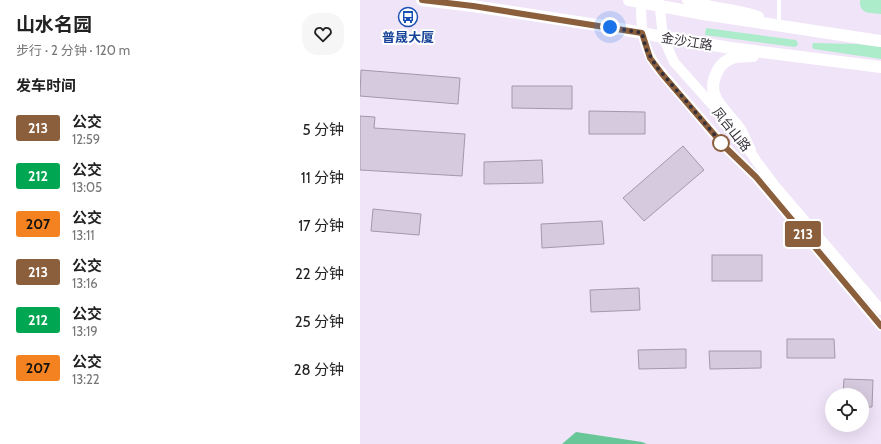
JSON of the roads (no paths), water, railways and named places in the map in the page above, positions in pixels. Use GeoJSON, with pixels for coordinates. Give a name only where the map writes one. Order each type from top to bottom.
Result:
{"type":"FeatureCollection","features":[{"type":"Feature","properties":{"kind":"main road","name":"金沙江路"},"geometry":{"type":"LineString","coordinates":[[422,0],[473,6],[795,57],[881,67]]}},
{"type":"Feature","properties":{"kind":"main road"},"geometry":{"type":"LineString","coordinates":[[688,0],[696,3],[745,12],[779,26]]}},
{"type":"Feature","properties":{"kind":"main road"},"geometry":{"type":"LineString","coordinates":[[637,1],[659,3],[702,14],[881,41]]}},
{"type":"Feature","properties":{"kind":"main road"},"geometry":{"type":"LineString","coordinates":[[750,150],[740,129],[716,100],[712,84],[715,76],[725,61],[733,57],[795,57]]}},
{"type":"Feature","properties":{"kind":"street","name":"凤台山路"},"geometry":{"type":"LineString","coordinates":[[637,1],[642,33],[650,58],[662,74],[725,147],[756,177],[881,326]]}},
{"type":"Feature","properties":{"kind":"street","name":"凤台山路"},"geometry":{"type":"LineString","coordinates":[[659,3],[663,37],[674,62],[750,150],[776,187],[881,310]]}},
{"type":"Feature","properties":{"kind":"lane"},"geometry":{"type":"LineString","coordinates":[[779,0],[779,26]]}},
{"type":"Feature","properties":{"kind":"place","name":"普晟大厦"},"geometry":{"type":"Point","coordinates":[408,17]}}]}
